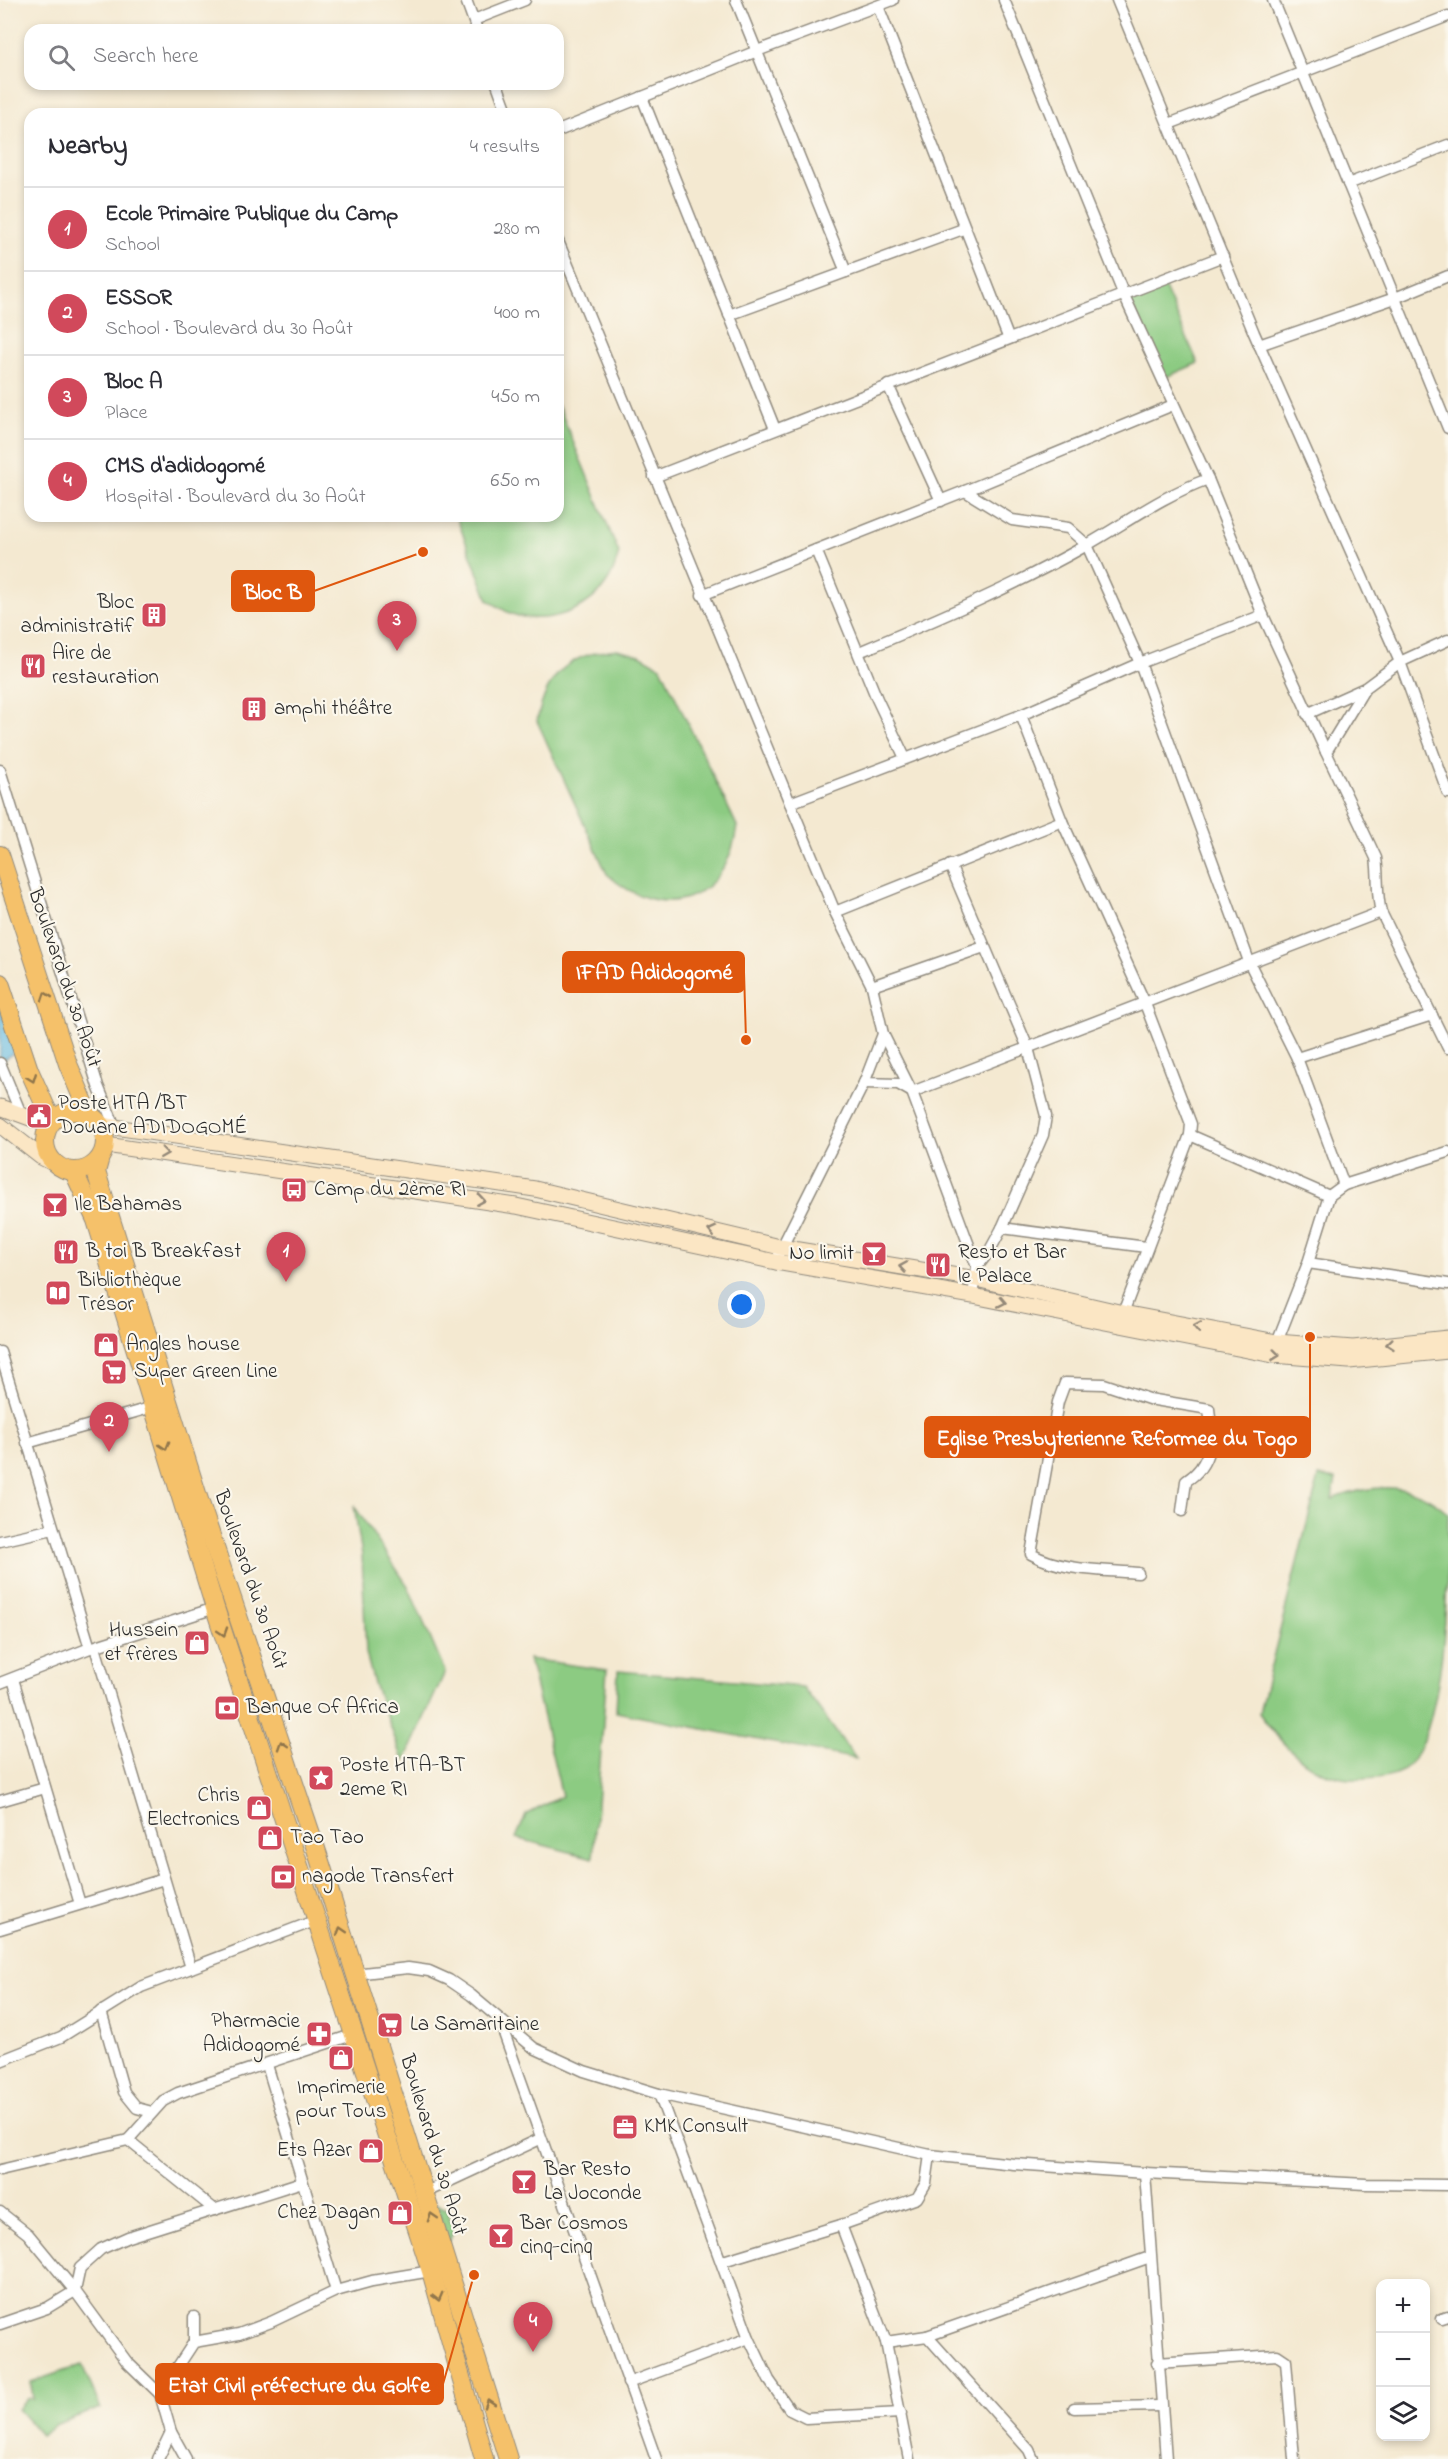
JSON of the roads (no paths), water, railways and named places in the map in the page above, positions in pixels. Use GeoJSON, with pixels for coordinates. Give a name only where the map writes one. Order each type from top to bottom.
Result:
{"type":"FeatureCollection","features":[{"type":"Feature","properties":{"kind":"highway","name":"Boulevard du 30 Août"},"geometry":{"type":"LineString","coordinates":[[0,855],[68,1064],[102,1122]]}},
{"type":"Feature","properties":{"kind":"highway"},"geometry":{"type":"LineString","coordinates":[[0,983],[29,1070],[50,1123]]}},
{"type":"Feature","properties":{"kind":"highway"},"geometry":{"type":"LineString","coordinates":[[69,1111],[102,1122],[102,1153],[87,1169],[74,1172],[55,1164],[45,1148],[44,1139],[50,1123],[69,1111]]}},
{"type":"Feature","properties":{"kind":"highway","name":"Boulevard du 30 Août"},"geometry":{"type":"LineString","coordinates":[[102,1153],[96,1172],[127,1275],[318,1855],[372,2029],[416,2196],[431,2271],[484,2459]]}},
{"type":"Feature","properties":{"kind":"highway","name":"Boulevard du 30 Août"},"geometry":{"type":"LineString","coordinates":[[74,1172],[96,1220],[215,1608],[352,2034],[416,2196],[508,2459]]}},
{"type":"Feature","properties":{"kind":"highway"},"geometry":{"type":"LineString","coordinates":[[297,1861],[318,1855]]}},
{"type":"Feature","properties":{"kind":"highway"},"geometry":{"type":"LineString","coordinates":[[352,2034],[372,2029]]}},
{"type":"Feature","properties":{"kind":"main road"},"geometry":{"type":"LineString","coordinates":[[0,1107],[50,1123]]}},
{"type":"Feature","properties":{"kind":"main road"},"geometry":{"type":"LineString","coordinates":[[102,1122],[535,1189],[778,1254],[977,1273],[1123,1313],[1277,1342],[1353,1348],[1448,1338]]}},
{"type":"Feature","properties":{"kind":"main road"},"geometry":{"type":"LineString","coordinates":[[0,1125],[41,1157],[55,1164]]}},
{"type":"Feature","properties":{"kind":"main road"},"geometry":{"type":"LineString","coordinates":[[102,1153],[516,1206],[778,1254],[973,1296],[1273,1355],[1349,1360],[1448,1351]]}},
{"type":"Feature","properties":{"kind":"street"},"geometry":{"type":"LineString","coordinates":[[466,0],[476,24]]}},
{"type":"Feature","properties":{"kind":"street"},"geometry":{"type":"LineString","coordinates":[[478,24],[525,0]]}},
{"type":"Feature","properties":{"kind":"street"},"geometry":{"type":"LineString","coordinates":[[736,0],[846,272]]}},
{"type":"Feature","properties":{"kind":"street"},"geometry":{"type":"LineString","coordinates":[[564,129],[757,51],[893,0]]}},
{"type":"Feature","properties":{"kind":"street"},"geometry":{"type":"LineString","coordinates":[[1004,0],[1123,293],[1208,479],[1263,615],[1307,714],[1376,858],[1379,875],[1377,900],[1448,1048]]}},
{"type":"Feature","properties":{"kind":"street"},"geometry":{"type":"LineString","coordinates":[[1117,0],[1259,345],[1400,662],[1448,793]]}},
{"type":"Feature","properties":{"kind":"street"},"geometry":{"type":"LineString","coordinates":[[1273,0],[1448,428]]}},
{"type":"Feature","properties":{"kind":"street"},"geometry":{"type":"LineString","coordinates":[[878,6],[963,229],[1008,338]]}},
{"type":"Feature","properties":{"kind":"street"},"geometry":{"type":"LineString","coordinates":[[1168,124],[1448,16]]}},
{"type":"Feature","properties":{"kind":"street"},"geometry":{"type":"LineString","coordinates":[[499,90],[506,108]]}},
{"type":"Feature","properties":{"kind":"street"},"geometry":{"type":"LineString","coordinates":[[642,97],[775,429]]}},
{"type":"Feature","properties":{"kind":"street"},"geometry":{"type":"LineString","coordinates":[[1348,184],[1448,145]]}},
{"type":"Feature","properties":{"kind":"street"},"geometry":{"type":"LineString","coordinates":[[729,315],[963,229]]}},
{"type":"Feature","properties":{"kind":"street"},"geometry":{"type":"LineString","coordinates":[[564,256],[702,595],[835,912],[872,986],[884,1034],[912,1092],[977,1273]]}},
{"type":"Feature","properties":{"kind":"street"},"geometry":{"type":"LineString","coordinates":[[654,477],[1223,256]]}},
{"type":"Feature","properties":{"kind":"street"},"geometry":{"type":"LineString","coordinates":[[1259,345],[1395,298],[1448,276]]}},
{"type":"Feature","properties":{"kind":"street"},"geometry":{"type":"LineString","coordinates":[[888,385],[941,501]]}},
{"type":"Feature","properties":{"kind":"street"},"geometry":{"type":"LineString","coordinates":[[702,595],[941,501],[1173,405]]}},
{"type":"Feature","properties":{"kind":"street"},"geometry":{"type":"LineString","coordinates":[[859,651],[912,630],[1087,545],[1151,504],[1208,479]]}},
{"type":"Feature","properties":{"kind":"street"},"geometry":{"type":"LineString","coordinates":[[964,491],[1012,520],[1068,528],[1087,545],[1140,663],[1250,964],[1297,1058],[1344,1185]]}},
{"type":"Feature","properties":{"kind":"street"},"geometry":{"type":"LineString","coordinates":[[816,550],[905,758]]}},
{"type":"Feature","properties":{"kind":"street"},"geometry":{"type":"LineString","coordinates":[[790,803],[1021,715],[1140,663],[1263,615]]}},
{"type":"Feature","properties":{"kind":"street"},"geometry":{"type":"LineString","coordinates":[[1307,714],[1365,688],[1400,662],[1448,640]]}},
{"type":"Feature","properties":{"kind":"street"},"geometry":{"type":"LineString","coordinates":[[1326,752],[1365,688]]}},
{"type":"Feature","properties":{"kind":"street"},"geometry":{"type":"LineString","coordinates":[[1021,715],[1062,820],[1144,1001],[1191,1124],[1190,1135],[1146,1246],[1123,1313]]}},
{"type":"Feature","properties":{"kind":"street"},"geometry":{"type":"LineString","coordinates":[[0,770],[98,1086],[102,1122]]}},
{"type":"Feature","properties":{"kind":"street"},"geometry":{"type":"LineString","coordinates":[[835,912],[1062,820]]}},
{"type":"Feature","properties":{"kind":"street"},"geometry":{"type":"LineString","coordinates":[[950,865],[1028,1048],[1046,1126],[1002,1228],[977,1273],[973,1296]]}},
{"type":"Feature","properties":{"kind":"street"},"geometry":{"type":"LineString","coordinates":[[912,1092],[1144,1001],[1250,964],[1382,912]]}},
{"type":"Feature","properties":{"kind":"street"},"geometry":{"type":"LineString","coordinates":[[872,986],[984,947]]}},
{"type":"Feature","properties":{"kind":"street"},"geometry":{"type":"LineString","coordinates":[[1297,1058],[1432,1015]]}},
{"type":"Feature","properties":{"kind":"street"},"geometry":{"type":"LineString","coordinates":[[778,1254],[864,1083],[884,1034]]}},
{"type":"Feature","properties":{"kind":"street"},"geometry":{"type":"LineString","coordinates":[[0,1063],[21,1114]]}},
{"type":"Feature","properties":{"kind":"street"},"geometry":{"type":"LineString","coordinates":[[864,1083],[898,1084],[912,1092]]}},
{"type":"Feature","properties":{"kind":"street"},"geometry":{"type":"LineString","coordinates":[[1190,1135],[1329,1196]]}},
{"type":"Feature","properties":{"kind":"street"},"geometry":{"type":"LineString","coordinates":[[1277,1342],[1308,1263],[1329,1196],[1344,1185],[1448,1152]]}},
{"type":"Feature","properties":{"kind":"street"},"geometry":{"type":"LineString","coordinates":[[1002,1228],[1146,1246]]}},
{"type":"Feature","properties":{"kind":"street"},"geometry":{"type":"LineString","coordinates":[[1308,1263],[1448,1284]]}},
{"type":"Feature","properties":{"kind":"street"},"geometry":{"type":"LineString","coordinates":[[0,1352],[191,1968]]}},
{"type":"Feature","properties":{"kind":"street"},"geometry":{"type":"LineString","coordinates":[[1138,1573],[1079,1568],[1040,1559],[1031,1554],[1058,1402],[1065,1383],[1104,1384],[1149,1399],[1209,1409],[1212,1432],[1207,1459],[1196,1474],[1186,1481],[1182,1511]]}},
{"type":"Feature","properties":{"kind":"street"},"geometry":{"type":"LineString","coordinates":[[27,1443],[153,1407]]}},
{"type":"Feature","properties":{"kind":"street"},"geometry":{"type":"LineString","coordinates":[[0,1541],[53,1529]]}},
{"type":"Feature","properties":{"kind":"street"},"geometry":{"type":"LineString","coordinates":[[0,1683],[93,1648],[215,1608]]}},
{"type":"Feature","properties":{"kind":"street"},"geometry":{"type":"LineString","coordinates":[[13,1679],[80,1904]]}},
{"type":"Feature","properties":{"kind":"street"},"geometry":{"type":"LineString","coordinates":[[0,1801],[45,1788]]}},
{"type":"Feature","properties":{"kind":"street"},"geometry":{"type":"LineString","coordinates":[[0,1929],[164,1879]]}},
{"type":"Feature","properties":{"kind":"street"},"geometry":{"type":"LineString","coordinates":[[0,2061],[61,2037],[141,1987],[317,1920]]}},
{"type":"Feature","properties":{"kind":"street"},"geometry":{"type":"LineString","coordinates":[[354,1974],[408,1968],[429,1971],[449,1980],[471,1995],[500,2022],[534,2048],[558,2061],[659,2094],[930,2155],[1014,2164],[1145,2173],[1366,2184],[1448,2185]]}},
{"type":"Feature","properties":{"kind":"street"},"geometry":{"type":"LineString","coordinates":[[101,2011],[124,2092],[137,2108],[152,2112]]}},
{"type":"Feature","properties":{"kind":"street"},"geometry":{"type":"LineString","coordinates":[[500,2022],[656,2459]]}},
{"type":"Feature","properties":{"kind":"street"},"geometry":{"type":"LineString","coordinates":[[0,2170],[128,2140],[152,2112],[178,2093],[267,2065],[352,2034]]}},
{"type":"Feature","properties":{"kind":"street"},"geometry":{"type":"LineString","coordinates":[[267,2065],[336,2290]]}},
{"type":"Feature","properties":{"kind":"street"},"geometry":{"type":"LineString","coordinates":[[659,2094],[723,2260],[749,2338],[769,2380],[790,2410],[798,2416],[829,2419],[901,2413]]}},
{"type":"Feature","properties":{"kind":"street"},"geometry":{"type":"LineString","coordinates":[[416,2196],[540,2139]]}},
{"type":"Feature","properties":{"kind":"street"},"geometry":{"type":"LineString","coordinates":[[128,2140],[215,2210]]}},
{"type":"Feature","properties":{"kind":"street"},"geometry":{"type":"LineString","coordinates":[[723,2260],[841,2225],[917,2198],[926,2183],[930,2155]]}},
{"type":"Feature","properties":{"kind":"street"},"geometry":{"type":"LineString","coordinates":[[1145,2173],[1157,2362],[1166,2459]]}},
{"type":"Feature","properties":{"kind":"street"},"geometry":{"type":"LineString","coordinates":[[0,2324],[47,2308],[75,2291],[80,2268],[101,2249],[128,2237],[302,2182]]}},
{"type":"Feature","properties":{"kind":"street"},"geometry":{"type":"LineString","coordinates":[[0,2212],[28,2235],[75,2291],[127,2362],[160,2394],[171,2432],[186,2459]]}},
{"type":"Feature","properties":{"kind":"street"},"geometry":{"type":"LineString","coordinates":[[841,2225],[886,2342],[909,2459]]}},
{"type":"Feature","properties":{"kind":"street"},"geometry":{"type":"LineString","coordinates":[[886,2342],[927,2336],[1150,2257]]}},
{"type":"Feature","properties":{"kind":"street"},"geometry":{"type":"LineString","coordinates":[[194,2342],[239,2334],[270,2322],[336,2290],[431,2271]]}},
{"type":"Feature","properties":{"kind":"street"},"geometry":{"type":"LineString","coordinates":[[160,2394],[194,2342],[194,2317]]}},
{"type":"Feature","properties":{"kind":"street"},"geometry":{"type":"LineString","coordinates":[[927,2336],[1029,2450],[1033,2459]]}},
{"type":"Feature","properties":{"kind":"street"},"geometry":{"type":"LineString","coordinates":[[628,2383],[749,2338]]}},
{"type":"Feature","properties":{"kind":"street"},"geometry":{"type":"LineString","coordinates":[[1157,2362],[1277,2355],[1282,2358],[1286,2361],[1294,2459]]}},
{"type":"Feature","properties":{"kind":"street"},"geometry":{"type":"LineString","coordinates":[[1074,2408],[1161,2406]]}},
{"type":"Feature","properties":{"kind":"street"},"geometry":{"type":"LineString","coordinates":[[158,2459],[171,2432]]}},
{"type":"Feature","properties":{"kind":"water"},"geometry":{"type":"Polygon","coordinates":[[[0,986],[21,1047],[0,1063],[0,986]]]}},
{"type":"Feature","properties":{"kind":"place","name":"Bloc B"},"geometry":{"type":"Point","coordinates":[423,552]}},
{"type":"Feature","properties":{"kind":"place","name":"Bloc administratif"},"geometry":{"type":"Point","coordinates":[154,615]}},
{"type":"Feature","properties":{"kind":"place","name":"Bloc A"},"geometry":{"type":"Point","coordinates":[397,651]}},
{"type":"Feature","properties":{"kind":"place","name":"Aire de restauration"},"geometry":{"type":"Point","coordinates":[33,666]}},
{"type":"Feature","properties":{"kind":"place","name":"amphi théâtre"},"geometry":{"type":"Point","coordinates":[254,709]}},
{"type":"Feature","properties":{"kind":"place","name":"IFAD Adidogomé"},"geometry":{"type":"Point","coordinates":[746,1040]}},
{"type":"Feature","properties":{"kind":"place","name":"Poste HTA /BT Douane ADIDOGOMÉ"},"geometry":{"type":"Point","coordinates":[39,1116]}},
{"type":"Feature","properties":{"kind":"place","name":"Camp du 2ème RI"},"geometry":{"type":"Point","coordinates":[294,1190]}},
{"type":"Feature","properties":{"kind":"place","name":"Ile Bahamas"},"geometry":{"type":"Point","coordinates":[55,1205]}},
{"type":"Feature","properties":{"kind":"place","name":"B toi B Breakfast"},"geometry":{"type":"Point","coordinates":[66,1252]}},
{"type":"Feature","properties":{"kind":"place","name":"No limit"},"geometry":{"type":"Point","coordinates":[874,1254]}},
{"type":"Feature","properties":{"kind":"place","name":"Resto et Bar le Palace"},"geometry":{"type":"Point","coordinates":[938,1265]}},
{"type":"Feature","properties":{"kind":"place","name":"Ecole Primaire Publique du Camp"},"geometry":{"type":"Point","coordinates":[286,1282]}},
{"type":"Feature","properties":{"kind":"place","name":"Bibliothèque Trésor"},"geometry":{"type":"Point","coordinates":[58,1293]}},
{"type":"Feature","properties":{"kind":"place","name":"Eglise Presbyterienne Reformee du Togo"},"geometry":{"type":"Point","coordinates":[1310,1337]}},
{"type":"Feature","properties":{"kind":"place","name":"Angles house"},"geometry":{"type":"Point","coordinates":[106,1345]}},
{"type":"Feature","properties":{"kind":"place","name":"Super Green Line"},"geometry":{"type":"Point","coordinates":[114,1372]}},
{"type":"Feature","properties":{"kind":"place","name":"ESSOR"},"geometry":{"type":"Point","coordinates":[109,1452]}},
{"type":"Feature","properties":{"kind":"place","name":"Hussein et frères"},"geometry":{"type":"Point","coordinates":[197,1643]}},
{"type":"Feature","properties":{"kind":"place","name":"Banque Of Africa"},"geometry":{"type":"Point","coordinates":[227,1708]}},
{"type":"Feature","properties":{"kind":"place","name":"Poste HTA-BT 2eme RI"},"geometry":{"type":"Point","coordinates":[321,1778]}},
{"type":"Feature","properties":{"kind":"place","name":"Chris Electronics"},"geometry":{"type":"Point","coordinates":[259,1808]}},
{"type":"Feature","properties":{"kind":"place","name":"Tao Tao"},"geometry":{"type":"Point","coordinates":[270,1838]}},
{"type":"Feature","properties":{"kind":"place","name":"nagode Transfert"},"geometry":{"type":"Point","coordinates":[283,1877]}},
{"type":"Feature","properties":{"kind":"place","name":"La Samaritaine"},"geometry":{"type":"Point","coordinates":[390,2025]}},
{"type":"Feature","properties":{"kind":"place","name":"Pharmacie Adidogomé"},"geometry":{"type":"Point","coordinates":[319,2034]}},
{"type":"Feature","properties":{"kind":"place","name":"Imprimerie pour Tous"},"geometry":{"type":"Point","coordinates":[341,2058]}},
{"type":"Feature","properties":{"kind":"place","name":"KMK Consult"},"geometry":{"type":"Point","coordinates":[625,2127]}},
{"type":"Feature","properties":{"kind":"place","name":"Ets Azar"},"geometry":{"type":"Point","coordinates":[371,2151]}},
{"type":"Feature","properties":{"kind":"place","name":"Bar Resto La Joconde"},"geometry":{"type":"Point","coordinates":[524,2182]}},
{"type":"Feature","properties":{"kind":"place","name":"Chez Dagan"},"geometry":{"type":"Point","coordinates":[400,2213]}},
{"type":"Feature","properties":{"kind":"place","name":"Bar Cosmos cinq-cinq"},"geometry":{"type":"Point","coordinates":[501,2236]}},
{"type":"Feature","properties":{"kind":"place","name":"Etat Civil préfecture du Golfe"},"geometry":{"type":"Point","coordinates":[474,2275]}},
{"type":"Feature","properties":{"kind":"place","name":"CMS d'adidogomé"},"geometry":{"type":"Point","coordinates":[533,2352]}}]}
